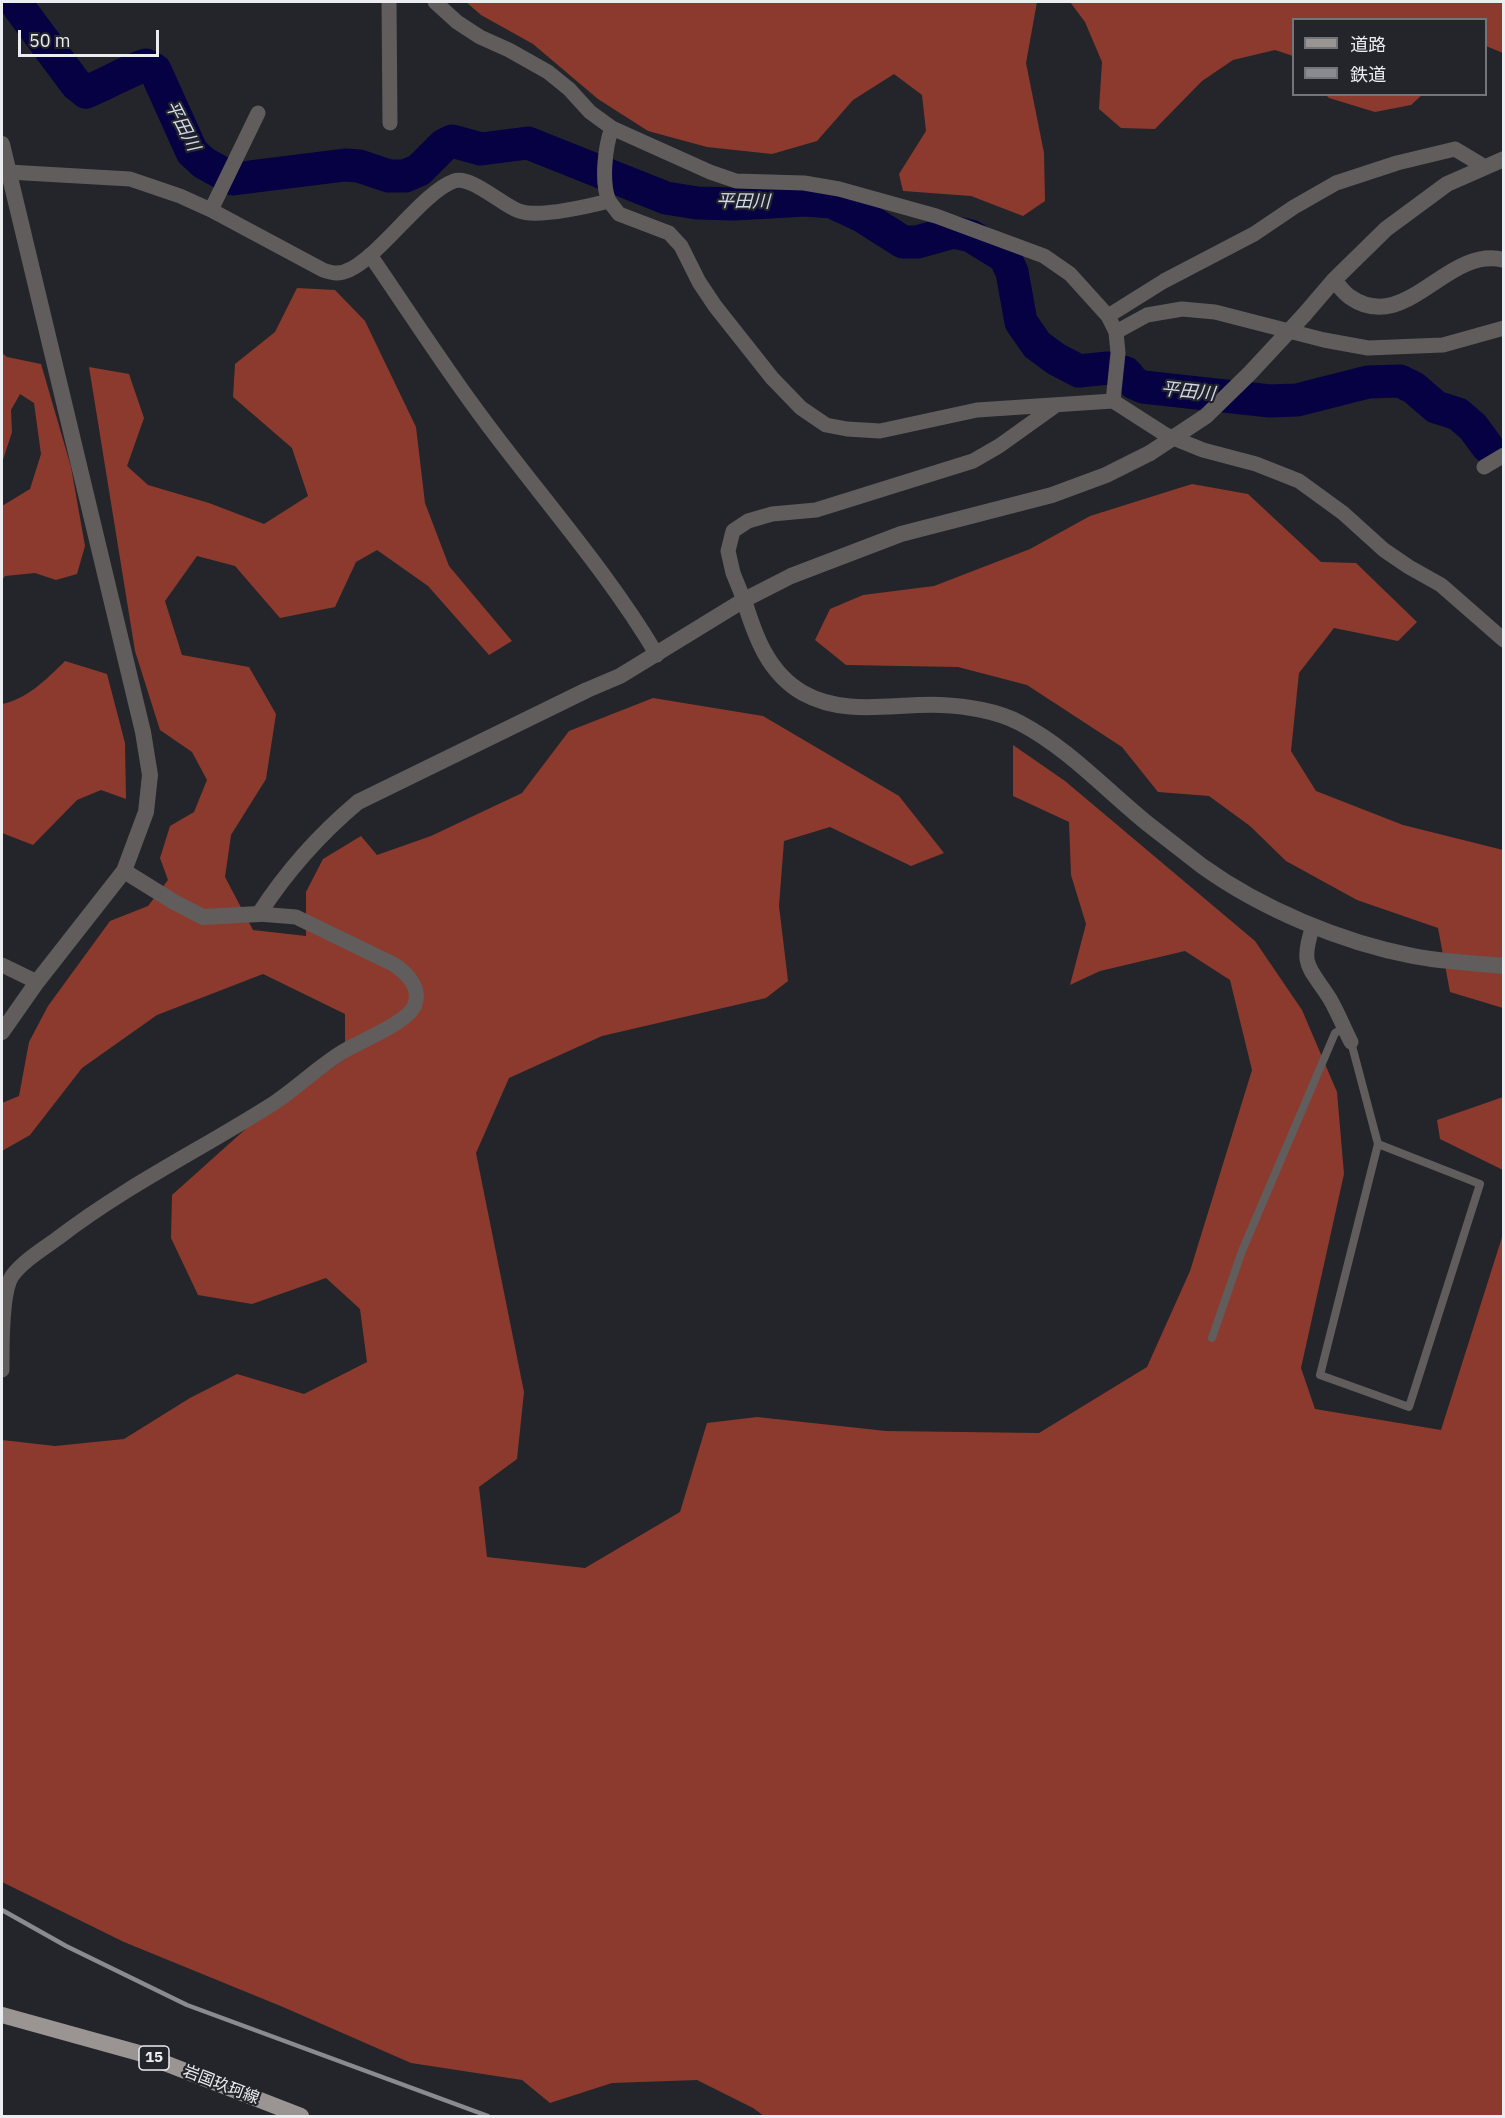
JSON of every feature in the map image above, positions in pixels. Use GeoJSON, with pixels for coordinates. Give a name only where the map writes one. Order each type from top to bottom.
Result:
{"type":"FeatureCollection","features":[{"type":"Feature","properties":{"kind":"main road","name":"岩国玖珂線"},"geometry":{"type":"LineString","coordinates":[[2,2015],[139,2053],[301,2116]]}},
{"type":"Feature","properties":{"kind":"street"},"geometry":{"type":"LineString","coordinates":[[389,2],[390,123]]}},
{"type":"Feature","properties":{"kind":"street"},"geometry":{"type":"LineString","coordinates":[[435,2],[480,37],[548,72],[590,112],[612,128],[710,172],[736,181],[804,183],[839,189],[936,216],[1044,256],[1070,274],[1108,316],[1116,332],[1118,353],[1113,401]]}},
{"type":"Feature","properties":{"kind":"street"},"geometry":{"type":"LineString","coordinates":[[211,210],[258,113]]}},
{"type":"Feature","properties":{"kind":"street"},"geometry":{"type":"LineString","coordinates":[[612,128],[606,159],[605,191],[609,201],[619,214],[669,233],[681,246],[699,282],[715,306],[772,378],[801,408],[826,424],[847,429],[880,431],[977,410],[1113,401],[1166,435],[1203,450],[1256,464],[1299,481],[1343,513],[1384,550],[1441,585],[1503,640]]}},
{"type":"Feature","properties":{"kind":"street"},"geometry":{"type":"LineString","coordinates":[[2,144],[143,732],[150,775],[146,812],[124,871],[37,982],[2,1032]]}},
{"type":"Feature","properties":{"kind":"street"},"geometry":{"type":"LineString","coordinates":[[1108,316],[1164,281],[1254,234],[1294,207],[1336,183],[1397,163],[1455,149],[1485,166]]}},
{"type":"Feature","properties":{"kind":"street"},"geometry":{"type":"LineString","coordinates":[[259,914],[308,849],[358,802],[620,676],[744,600],[791,576],[859,549],[912,531],[1052,495],[1106,475],[1150,453],[1206,416],[1250,373],[1334,280],[1386,229],[1447,184],[1503,159]]}},
{"type":"Feature","properties":{"kind":"street"},"geometry":{"type":"LineString","coordinates":[[8,172],[130,179],[180,196],[211,210],[322,270],[336,273],[349,270],[370,255],[430,196],[454,181],[463,180],[479,187],[504,204],[521,212],[538,213],[609,201]]}},
{"type":"Feature","properties":{"kind":"street"},"geometry":{"type":"LineString","coordinates":[[370,255],[483,419],[574,537],[643,631],[657,654]]}},
{"type":"Feature","properties":{"kind":"street"},"geometry":{"type":"LineString","coordinates":[[1334,280],[1351,297],[1369,305],[1388,307],[1407,300],[1461,266],[1481,258],[1503,260]]}},
{"type":"Feature","properties":{"kind":"street"},"geometry":{"type":"LineString","coordinates":[[1116,332],[1147,315],[1182,309],[1215,312],[1324,340],[1368,348],[1443,345],[1503,328]]}},
{"type":"Feature","properties":{"kind":"street"},"geometry":{"type":"LineString","coordinates":[[1056,405],[999,446],[973,461],[816,510],[772,514],[748,521],[733,531],[728,550],[754,633],[763,651],[782,677],[802,692],[826,704],[855,708],[942,705],[986,711],[1019,722],[1061,750],[1203,866],[1247,894],[1313,926],[1364,944],[1414,956],[1503,966]]}},
{"type":"Feature","properties":{"kind":"street"},"geometry":{"type":"LineString","coordinates":[[1484,467],[1503,455]]}},
{"type":"Feature","properties":{"kind":"street"},"geometry":{"type":"LineString","coordinates":[[2,1370],[7,1291],[12,1276],[33,1257],[88,1215],[135,1184],[276,1101],[343,1052],[407,1016],[416,1004],[414,986],[406,972],[296,917],[259,914],[203,917],[124,871]]}},
{"type":"Feature","properties":{"kind":"street"},"geometry":{"type":"LineString","coordinates":[[1313,926],[1306,957],[1312,975],[1330,1000],[1348,1035]]}},
{"type":"Feature","properties":{"kind":"street"},"geometry":{"type":"LineString","coordinates":[[2,965],[37,982]]}},
{"type":"Feature","properties":{"kind":"lane"},"geometry":{"type":"LineString","coordinates":[[1212,1338],[1251,1229],[1335,1034],[1348,1035],[1378,1144],[1320,1376],[1409,1407],[1480,1184],[1378,1144]]}},
{"type":"Feature","properties":{"kind":"shaded area"},"geometry":{"type":"Polygon","coordinates":[[[466,2],[1037,2],[1026,63],[1044,153],[1045,201],[1023,216],[971,196],[903,191],[899,174],[926,131],[922,95],[894,74],[853,100],[817,141],[772,154],[707,147],[648,131],[598,99],[533,44],[481,15],[466,2]]]}},
{"type":"Feature","properties":{"kind":"shaded area"},"geometry":{"type":"Polygon","coordinates":[[[1070,2],[1503,2],[1503,53],[1487,46],[1487,18],[1292,18],[1292,56],[1275,50],[1233,60],[1202,81],[1155,129],[1121,128],[1099,109],[1102,62],[1085,22],[1070,2]]]}},
{"type":"Feature","properties":{"kind":"shaded area"},"geometry":{"type":"Polygon","coordinates":[[[1327,96],[1421,96],[1411,105],[1375,112],[1327,96]]]}},
{"type":"Feature","properties":{"kind":"shaded area"},"geometry":{"type":"Polygon","coordinates":[[[297,288],[335,290],[365,321],[416,427],[425,503],[449,566],[512,641],[489,655],[428,586],[377,550],[356,562],[335,607],[280,618],[235,566],[197,556],[165,601],[182,655],[249,667],[276,714],[266,779],[231,835],[225,877],[253,930],[306,936],[306,892],[323,859],[361,836],[377,855],[431,836],[522,793],[569,731],[653,698],[763,716],[899,796],[944,853],[911,866],[830,827],[784,841],[779,906],[788,981],[766,998],[602,1036],[509,1078],[476,1153],[524,1392],[517,1459],[479,1487],[487,1557],[585,1568],[680,1512],[707,1423],[757,1417],[886,1431],[1039,1433],[1147,1367],[1190,1271],[1252,1070],[1230,980],[1185,951],[1100,971],[1070,985],[1086,924],[1071,875],[1069,822],[1013,796],[1013,745],[1065,781],[1255,941],[1302,1010],[1337,1092],[1344,1174],[1301,1368],[1315,1409],[1441,1430],[1503,1234],[1503,2116],[764,2116],[753,2108],[697,2080],[612,2083],[550,2103],[522,2080],[411,2063],[283,2007],[124,1942],[2,1882],[2,1440],[55,1446],[124,1439],[190,1398],[237,1374],[304,1394],[367,1362],[360,1309],[326,1278],[252,1304],[198,1295],[171,1238],[172,1195],[249,1126],[345,1059],[345,1014],[263,974],[157,1015],[82,1068],[30,1135],[2,1151],[2,1103],[19,1096],[29,1042],[48,1006],[110,921],[148,906],[168,880],[160,858],[170,826],[194,812],[207,780],[192,752],[160,730],[135,651],[89,367],[129,374],[144,418],[127,466],[148,485],[209,503],[264,524],[308,496],[292,448],[233,397],[235,364],[275,332],[297,288]]]}},
{"type":"Feature","properties":{"kind":"shaded area"},"geometry":{"type":"Polygon","coordinates":[[[2,353],[7,357],[41,364],[71,467],[85,546],[77,574],[56,580],[35,573],[5,576],[2,580],[2,506],[30,489],[41,454],[34,403],[20,394],[11,410],[12,432],[2,463],[2,353]]]}},
{"type":"Feature","properties":{"kind":"shaded area"},"geometry":{"type":"Polygon","coordinates":[[[1192,484],[1248,494],[1321,562],[1356,563],[1417,622],[1398,641],[1334,628],[1299,673],[1291,751],[1316,791],[1403,825],[1503,850],[1503,1008],[1450,992],[1438,928],[1357,900],[1286,861],[1250,826],[1209,796],[1158,792],[1122,747],[1027,685],[958,667],[846,665],[815,640],[830,609],[863,595],[934,586],[1030,549],[1090,516],[1192,484]]]}},
{"type":"Feature","properties":{"kind":"shaded area"},"geometry":{"type":"Polygon","coordinates":[[[65,661],[107,674],[125,743],[126,799],[101,790],[77,800],[33,845],[2,833],[2,704],[28,693],[65,661]]]}},
{"type":"Feature","properties":{"kind":"shaded area"},"geometry":{"type":"Polygon","coordinates":[[[1503,1097],[1503,1170],[1440,1139],[1437,1120],[1503,1097]]]}},
{"type":"Feature","properties":{"kind":"waterway","name":"平田川"},"geometry":{"type":"LineString","coordinates":[[15,2],[76,84],[86,92],[146,65],[155,70],[192,152],[204,163],[233,179],[345,165],[359,166],[389,176],[405,176],[419,170],[444,145],[452,141],[481,149],[528,143],[666,198],[697,203],[734,204],[805,200],[832,202],[862,216],[903,242],[917,242],[953,232],[971,236],[1005,257],[1012,272],[1021,322],[1037,345],[1056,359],[1079,371],[1108,368],[1126,373],[1134,383],[1143,387],[1270,401],[1297,400],[1368,382],[1400,381],[1414,388],[1436,407],[1458,414],[1473,427],[1487,446]]}},
{"type":"Feature","properties":{"kind":"railway"},"geometry":{"type":"LineString","coordinates":[[2,1910],[66,1946],[187,2005],[488,2116]]}}]}
